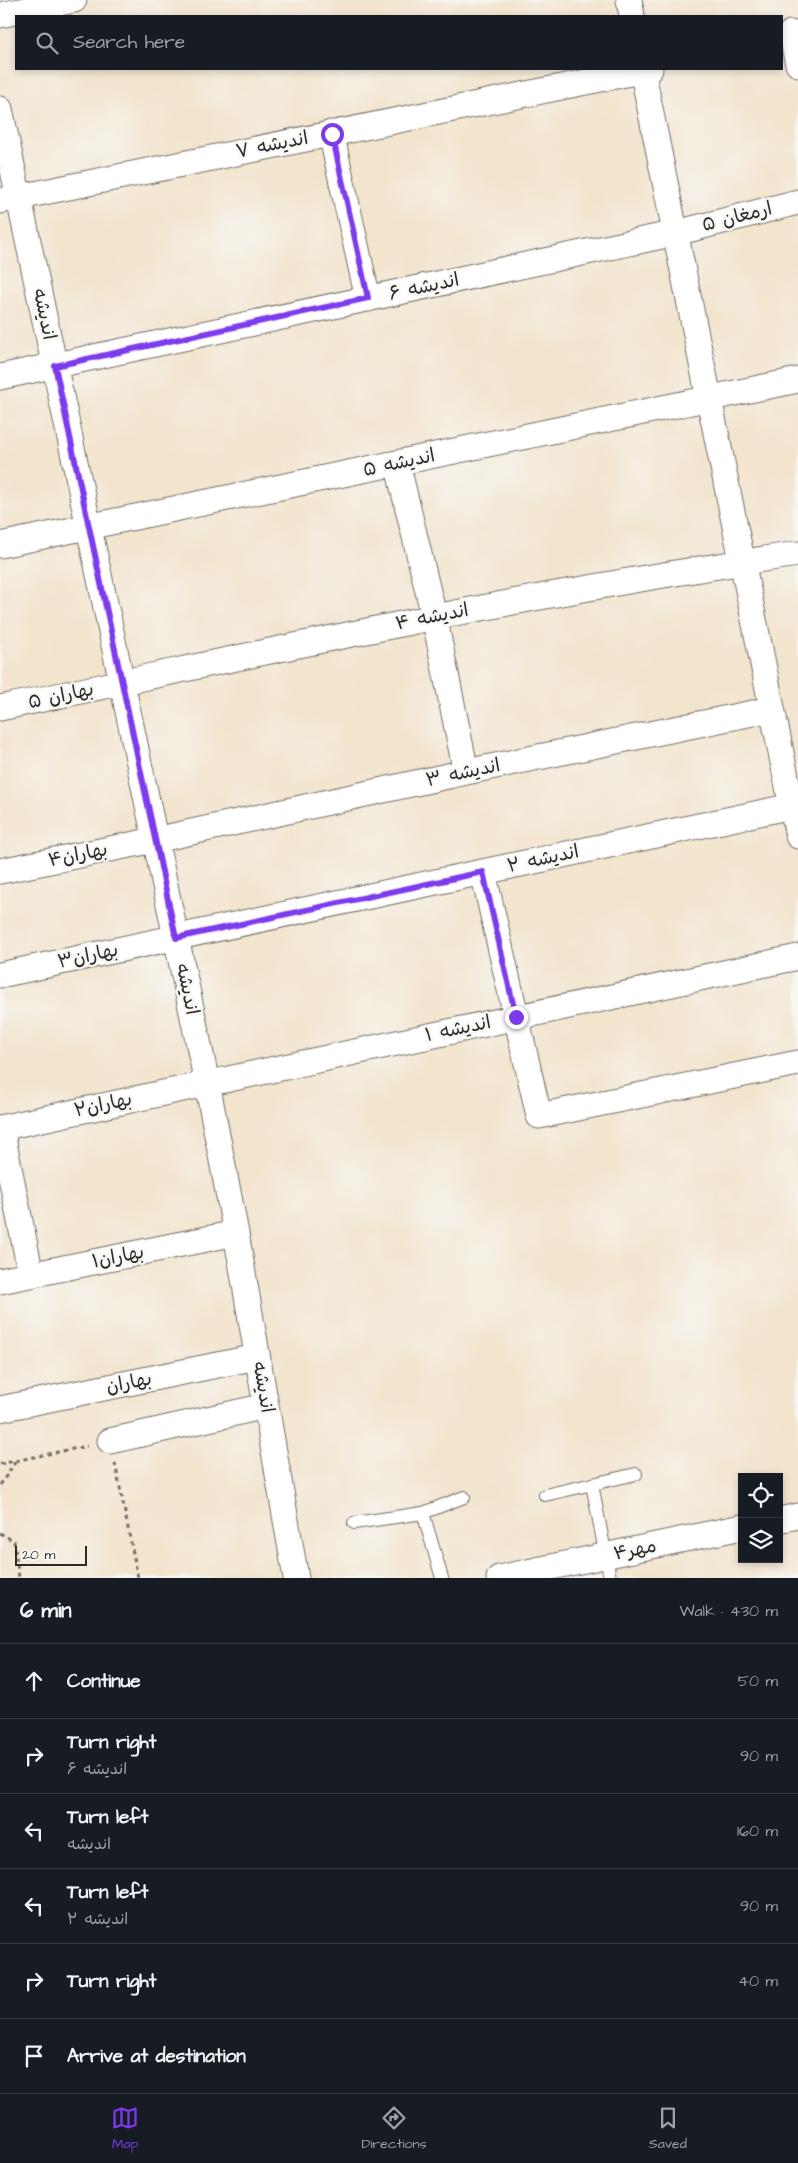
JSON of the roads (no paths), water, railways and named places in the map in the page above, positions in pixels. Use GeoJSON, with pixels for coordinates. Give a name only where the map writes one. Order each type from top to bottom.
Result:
{"type":"FeatureCollection","features":[{"type":"Feature","properties":{"kind":"street"},"geometry":{"type":"LineString","coordinates":[[0,15],[74,0]]}},
{"type":"Feature","properties":{"kind":"street"},"geometry":{"type":"LineString","coordinates":[[628,0],[632,15]]}},
{"type":"Feature","properties":{"kind":"street"},"geometry":{"type":"LineString","coordinates":[[790,33],[798,64]]}},
{"type":"Feature","properties":{"kind":"street","name":"اندیشه ۷"},"geometry":{"type":"LineString","coordinates":[[9,198],[640,70]]}},
{"type":"Feature","properties":{"kind":"street"},"geometry":{"type":"LineString","coordinates":[[645,70],[772,710],[790,759],[792,806],[798,836]]}},
{"type":"Feature","properties":{"kind":"street","name":"اندیشه"},"geometry":{"type":"LineString","coordinates":[[0,109],[9,198],[55,366],[207,1083],[236,1233],[296,1578]]}},
{"type":"Feature","properties":{"kind":"street"},"geometry":{"type":"LineString","coordinates":[[332,134],[368,298]]}},
{"type":"Feature","properties":{"kind":"street","name":"ارمغان ۵"},"geometry":{"type":"LineString","coordinates":[[676,233],[798,202]]}},
{"type":"Feature","properties":{"kind":"street","name":"اندیشه ۶"},"geometry":{"type":"LineString","coordinates":[[0,377],[676,233]]}},
{"type":"Feature","properties":{"kind":"street","name":"اندیشه ۵"},"geometry":{"type":"LineString","coordinates":[[0,545],[798,380]]}},
{"type":"Feature","properties":{"kind":"street"},"geometry":{"type":"LineString","coordinates":[[397,463],[434,616],[466,772]]}},
{"type":"Feature","properties":{"kind":"street","name":"اندیشه ۴"},"geometry":{"type":"LineString","coordinates":[[122,683],[434,616],[798,554]]}},
{"type":"Feature","properties":{"kind":"street","name":"بهاران ۵"},"geometry":{"type":"LineString","coordinates":[[0,708],[122,683]]}},
{"type":"Feature","properties":{"kind":"street","name":"اندیشه ۳"},"geometry":{"type":"LineString","coordinates":[[155,840],[466,772],[772,710]]}},
{"type":"Feature","properties":{"kind":"street","name":"اندیشه ۲"},"geometry":{"type":"LineString","coordinates":[[176,938],[792,806]]}},
{"type":"Feature","properties":{"kind":"street","name":"بهاران۴"},"geometry":{"type":"LineString","coordinates":[[0,871],[155,840]]}},
{"type":"Feature","properties":{"kind":"street"},"geometry":{"type":"LineString","coordinates":[[483,872],[539,1116],[798,1062]]}},
{"type":"Feature","properties":{"kind":"street","name":"بهاران۳"},"geometry":{"type":"LineString","coordinates":[[0,975],[176,938]]}},
{"type":"Feature","properties":{"kind":"street","name":"اندیشه ۱"},"geometry":{"type":"LineString","coordinates":[[207,1083],[798,957]]}},
{"type":"Feature","properties":{"kind":"street","name":"بهاران۲"},"geometry":{"type":"LineString","coordinates":[[0,1128],[207,1083]]}},
{"type":"Feature","properties":{"kind":"street"},"geometry":{"type":"LineString","coordinates":[[0,1128],[31,1275]]}},
{"type":"Feature","properties":{"kind":"street","name":"بهاران۱"},"geometry":{"type":"LineString","coordinates":[[0,1281],[236,1233]]}},
{"type":"Feature","properties":{"kind":"street","name":"بهاران"},"geometry":{"type":"LineString","coordinates":[[0,1409],[258,1358]]}},
{"type":"Feature","properties":{"kind":"street"},"geometry":{"type":"LineString","coordinates":[[110,1442],[266,1406]]}},
{"type":"Feature","properties":{"kind":"street"},"geometry":{"type":"LineString","coordinates":[[783,1519],[798,1516]]}},
{"type":"Feature","properties":{"kind":"street","name":"مهر۴"},"geometry":{"type":"LineString","coordinates":[[500,1578],[608,1567],[738,1529]]}},
{"type":"Feature","properties":{"kind":"lane"},"geometry":{"type":"LineString","coordinates":[[545,1495],[636,1474]]}},
{"type":"Feature","properties":{"kind":"lane"},"geometry":{"type":"LineString","coordinates":[[592,1484],[608,1567]]}},
{"type":"Feature","properties":{"kind":"lane"},"geometry":{"type":"LineString","coordinates":[[354,1523],[423,1513],[464,1497]]}},
{"type":"Feature","properties":{"kind":"lane"},"geometry":{"type":"LineString","coordinates":[[423,1513],[442,1578]]}}]}
